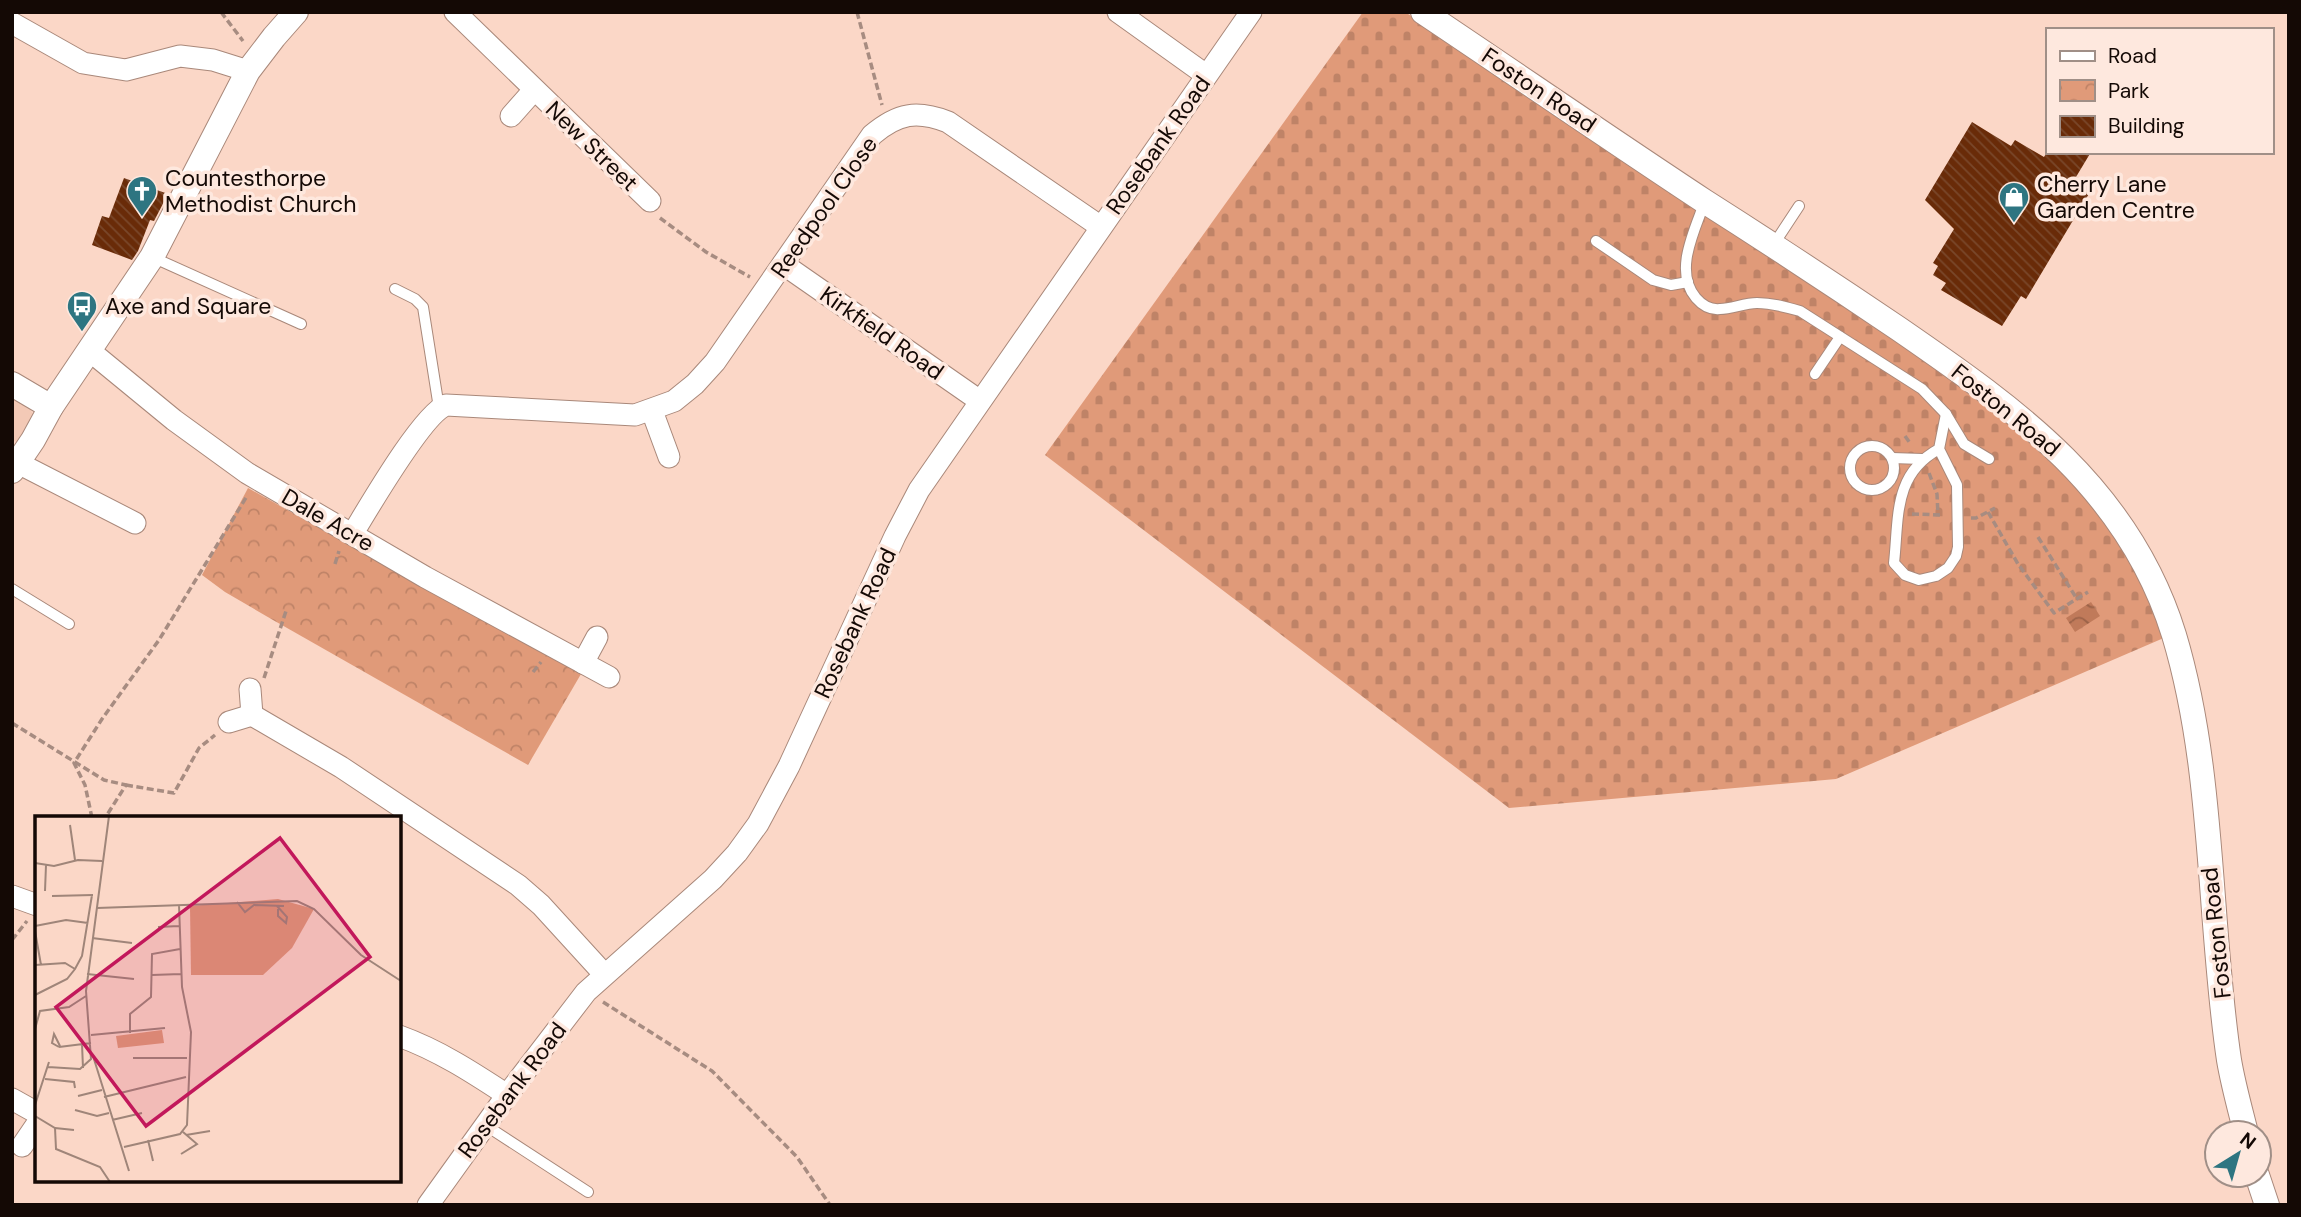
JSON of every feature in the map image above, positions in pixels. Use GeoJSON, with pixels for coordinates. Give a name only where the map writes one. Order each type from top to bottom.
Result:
{"type":"FeatureCollection","features":[{"type":"Feature","properties":{"kind":"street"},"geometry":{"type":"LineString","coordinates":[[135,523],[15,467],[51,407],[152,257],[253,64],[296,12]]}},
{"type":"Feature","properties":{"kind":"street","name":"New Street"},"geometry":{"type":"LineString","coordinates":[[455,12],[650,201]]}},
{"type":"Feature","properties":{"kind":"street"},"geometry":{"type":"LineString","coordinates":[[1118,12],[1206,75]]}},
{"type":"Feature","properties":{"kind":"street","name":"Rosebank Road"},"geometry":{"type":"LineString","coordinates":[[429,1205],[507,1095],[586,992],[713,878],[737,853],[758,824],[789,766],[913,501],[1251,12]]}},
{"type":"Feature","properties":{"kind":"street","name":"Foston Road"},"geometry":{"type":"LineString","coordinates":[[1423,12],[1705,201],[1774,244],[1986,389],[2045,437],[2100,495],[2147,568],[2173,634],[2194,719],[2230,1063],[2243,1119]]}},
{"type":"Feature","properties":{"kind":"street"},"geometry":{"type":"LineString","coordinates":[[12,23],[83,63],[125,70],[180,56],[253,64]]}},
{"type":"Feature","properties":{"kind":"street","name":"New Street"},"geometry":{"type":"LineString","coordinates":[[511,116],[534,90]]}},
{"type":"Feature","properties":{"kind":"street","name":"Reedpool Close"},"geometry":{"type":"LineString","coordinates":[[439,408],[446,405],[635,415],[674,401],[695,384],[715,362],[872,135],[887,122],[916,114],[933,116],[948,122],[1101,227]]}},
{"type":"Feature","properties":{"kind":"street","name":"Kirkfield Road"},"geometry":{"type":"LineString","coordinates":[[783,264],[980,401]]}},
{"type":"Feature","properties":{"kind":"street","name":"Dale Acre"},"geometry":{"type":"LineString","coordinates":[[90,351],[174,419],[257,479],[425,577],[609,677]]}},
{"type":"Feature","properties":{"kind":"street"},"geometry":{"type":"LineString","coordinates":[[12,384],[51,407]]}},
{"type":"Feature","properties":{"kind":"street"},"geometry":{"type":"LineString","coordinates":[[353,533],[409,446],[439,408]]}},
{"type":"Feature","properties":{"kind":"street"},"geometry":{"type":"LineString","coordinates":[[652,411],[669,457]]}},
{"type":"Feature","properties":{"kind":"street"},"geometry":{"type":"LineString","coordinates":[[583,663],[597,637]]}},
{"type":"Feature","properties":{"kind":"street"},"geometry":{"type":"LineString","coordinates":[[250,689],[252,715]]}},
{"type":"Feature","properties":{"kind":"street"},"geometry":{"type":"LineString","coordinates":[[229,722],[252,715],[341,767],[517,885],[541,905],[604,974]]}},
{"type":"Feature","properties":{"kind":"street"},"geometry":{"type":"LineString","coordinates":[[12,896],[35,904]]}},
{"type":"Feature","properties":{"kind":"street"},"geometry":{"type":"LineString","coordinates":[[401,1037],[419,1043],[462,1066],[507,1095]]}},
{"type":"Feature","properties":{"kind":"street"},"geometry":{"type":"LineString","coordinates":[[12,1099],[35,1112]]}},
{"type":"Feature","properties":{"kind":"street"},"geometry":{"type":"LineString","coordinates":[[22,1146],[35,1127]]}},
{"type":"Feature","properties":{"kind":"lane"},"geometry":{"type":"LineString","coordinates":[[1705,201],[1685,270],[1690,291],[1703,306],[1719,309],[1757,303],[1800,311],[1922,389],[1946,414],[1964,444],[1989,459]]}},
{"type":"Feature","properties":{"kind":"lane"},"geometry":{"type":"LineString","coordinates":[[1774,244],[1799,206]]}},
{"type":"Feature","properties":{"kind":"lane"},"geometry":{"type":"LineString","coordinates":[[1596,241],[1653,281],[1671,285],[1688,282]]}},
{"type":"Feature","properties":{"kind":"lane"},"geometry":{"type":"LineString","coordinates":[[152,257],[301,324]]}},
{"type":"Feature","properties":{"kind":"lane"},"geometry":{"type":"LineString","coordinates":[[395,289],[415,299],[423,307],[439,408]]}},
{"type":"Feature","properties":{"kind":"lane"},"geometry":{"type":"LineString","coordinates":[[1815,374],[1840,337]]}},
{"type":"Feature","properties":{"kind":"lane"},"geometry":{"type":"LineString","coordinates":[[1939,449],[1922,459],[1906,482],[1900,498],[1895,563],[1905,575],[1919,580],[1936,576],[1948,568],[1958,547],[1957,485],[1939,449],[1946,414]]}},
{"type":"Feature","properties":{"kind":"lane"},"geometry":{"type":"LineString","coordinates":[[1892,458],[1894,473],[1886,486],[1871,490],[1864,488],[1854,479],[1850,466],[1856,453],[1868,446],[1882,448],[1892,458],[1922,459]]}},
{"type":"Feature","properties":{"kind":"lane"},"geometry":{"type":"LineString","coordinates":[[12,589],[69,624]]}},
{"type":"Feature","properties":{"kind":"lane"},"geometry":{"type":"LineString","coordinates":[[485,1125],[589,1192]]}},
{"type":"Feature","properties":{"kind":"path"},"geometry":{"type":"LineString","coordinates":[[221,12],[253,64]]}},
{"type":"Feature","properties":{"kind":"path"},"geometry":{"type":"LineString","coordinates":[[858,12],[887,122]]}},
{"type":"Feature","properties":{"kind":"path"},"geometry":{"type":"LineString","coordinates":[[650,201],[663,222],[706,252],[767,288]]}},
{"type":"Feature","properties":{"kind":"path"},"geometry":{"type":"LineString","coordinates":[[74,763],[159,640],[257,479]]}},
{"type":"Feature","properties":{"kind":"path"},"geometry":{"type":"LineString","coordinates":[[1988,512],[2018,564],[2054,613],[2088,592]]}},
{"type":"Feature","properties":{"kind":"path"},"geometry":{"type":"LineString","coordinates":[[2038,537],[2077,599]]}},
{"type":"Feature","properties":{"kind":"path"},"geometry":{"type":"LineString","coordinates":[[250,689],[262,684],[286,611]]}},
{"type":"Feature","properties":{"kind":"path"},"geometry":{"type":"LineString","coordinates":[[12,723],[104,780],[174,793],[199,748],[229,722]]}},
{"type":"Feature","properties":{"kind":"path"},"geometry":{"type":"LineString","coordinates":[[74,763],[85,785],[92,816]]}},
{"type":"Feature","properties":{"kind":"path"},"geometry":{"type":"LineString","coordinates":[[106,816],[127,785]]}},
{"type":"Feature","properties":{"kind":"path"},"geometry":{"type":"LineString","coordinates":[[586,992],[712,1071],[797,1157],[830,1205]]}},
{"type":"Feature","properties":{"kind":"shaded area"},"geometry":{"type":"Polygon","coordinates":[[[12,392],[34,415],[18,442],[12,441],[12,392]]]}},
{"type":"Feature","properties":{"kind":"green space"},"geometry":{"type":"Polygon","coordinates":[[[1363,12],[1405,12],[1986,389],[2072,465],[2173,634],[1836,779],[1509,808],[1045,455],[1363,12]]]}},
{"type":"Feature","properties":{"kind":"green space"},"geometry":{"type":"Polygon","coordinates":[[[248,488],[581,674],[528,765],[273,620],[202,575],[248,488]]]}},
{"type":"Feature","properties":{"kind":"water"},"geometry":{"type":"Polygon","coordinates":[[[2091,602],[2100,616],[2075,632],[2066,618],[2091,602]]]}},
{"type":"Feature","properties":{"kind":"building","name":"Cherry Lane Garden Centre"},"geometry":{"type":"Polygon","coordinates":[[[1972,122],[2011,146],[2015,140],[2044,157],[2046,154],[2090,154],[2076,177],[2093,187],[2026,299],[2021,296],[2002,326],[1941,290],[1946,283],[1933,275],[1938,266],[1933,263],[1954,229],[1925,200],[1972,122]]]}},
{"type":"Feature","properties":{"kind":"building","name":"Countesthorpe Methodist Church"},"geometry":{"type":"Polygon","coordinates":[[[124,178],[168,194],[154,221],[150,220],[132,260],[92,245],[102,216],[109,218],[124,178]]]}},
{"type":"Feature","properties":{"kind":"place","name":"Countesthorpe Methodist Church"},"geometry":{"type":"Point","coordinates":[142,218]}},
{"type":"Feature","properties":{"kind":"place","name":"Cherry Lane Garden Centre"},"geometry":{"type":"Point","coordinates":[2014,224]}},
{"type":"Feature","properties":{"kind":"place","name":"Axe and Square"},"geometry":{"type":"Point","coordinates":[82,333]}}]}
